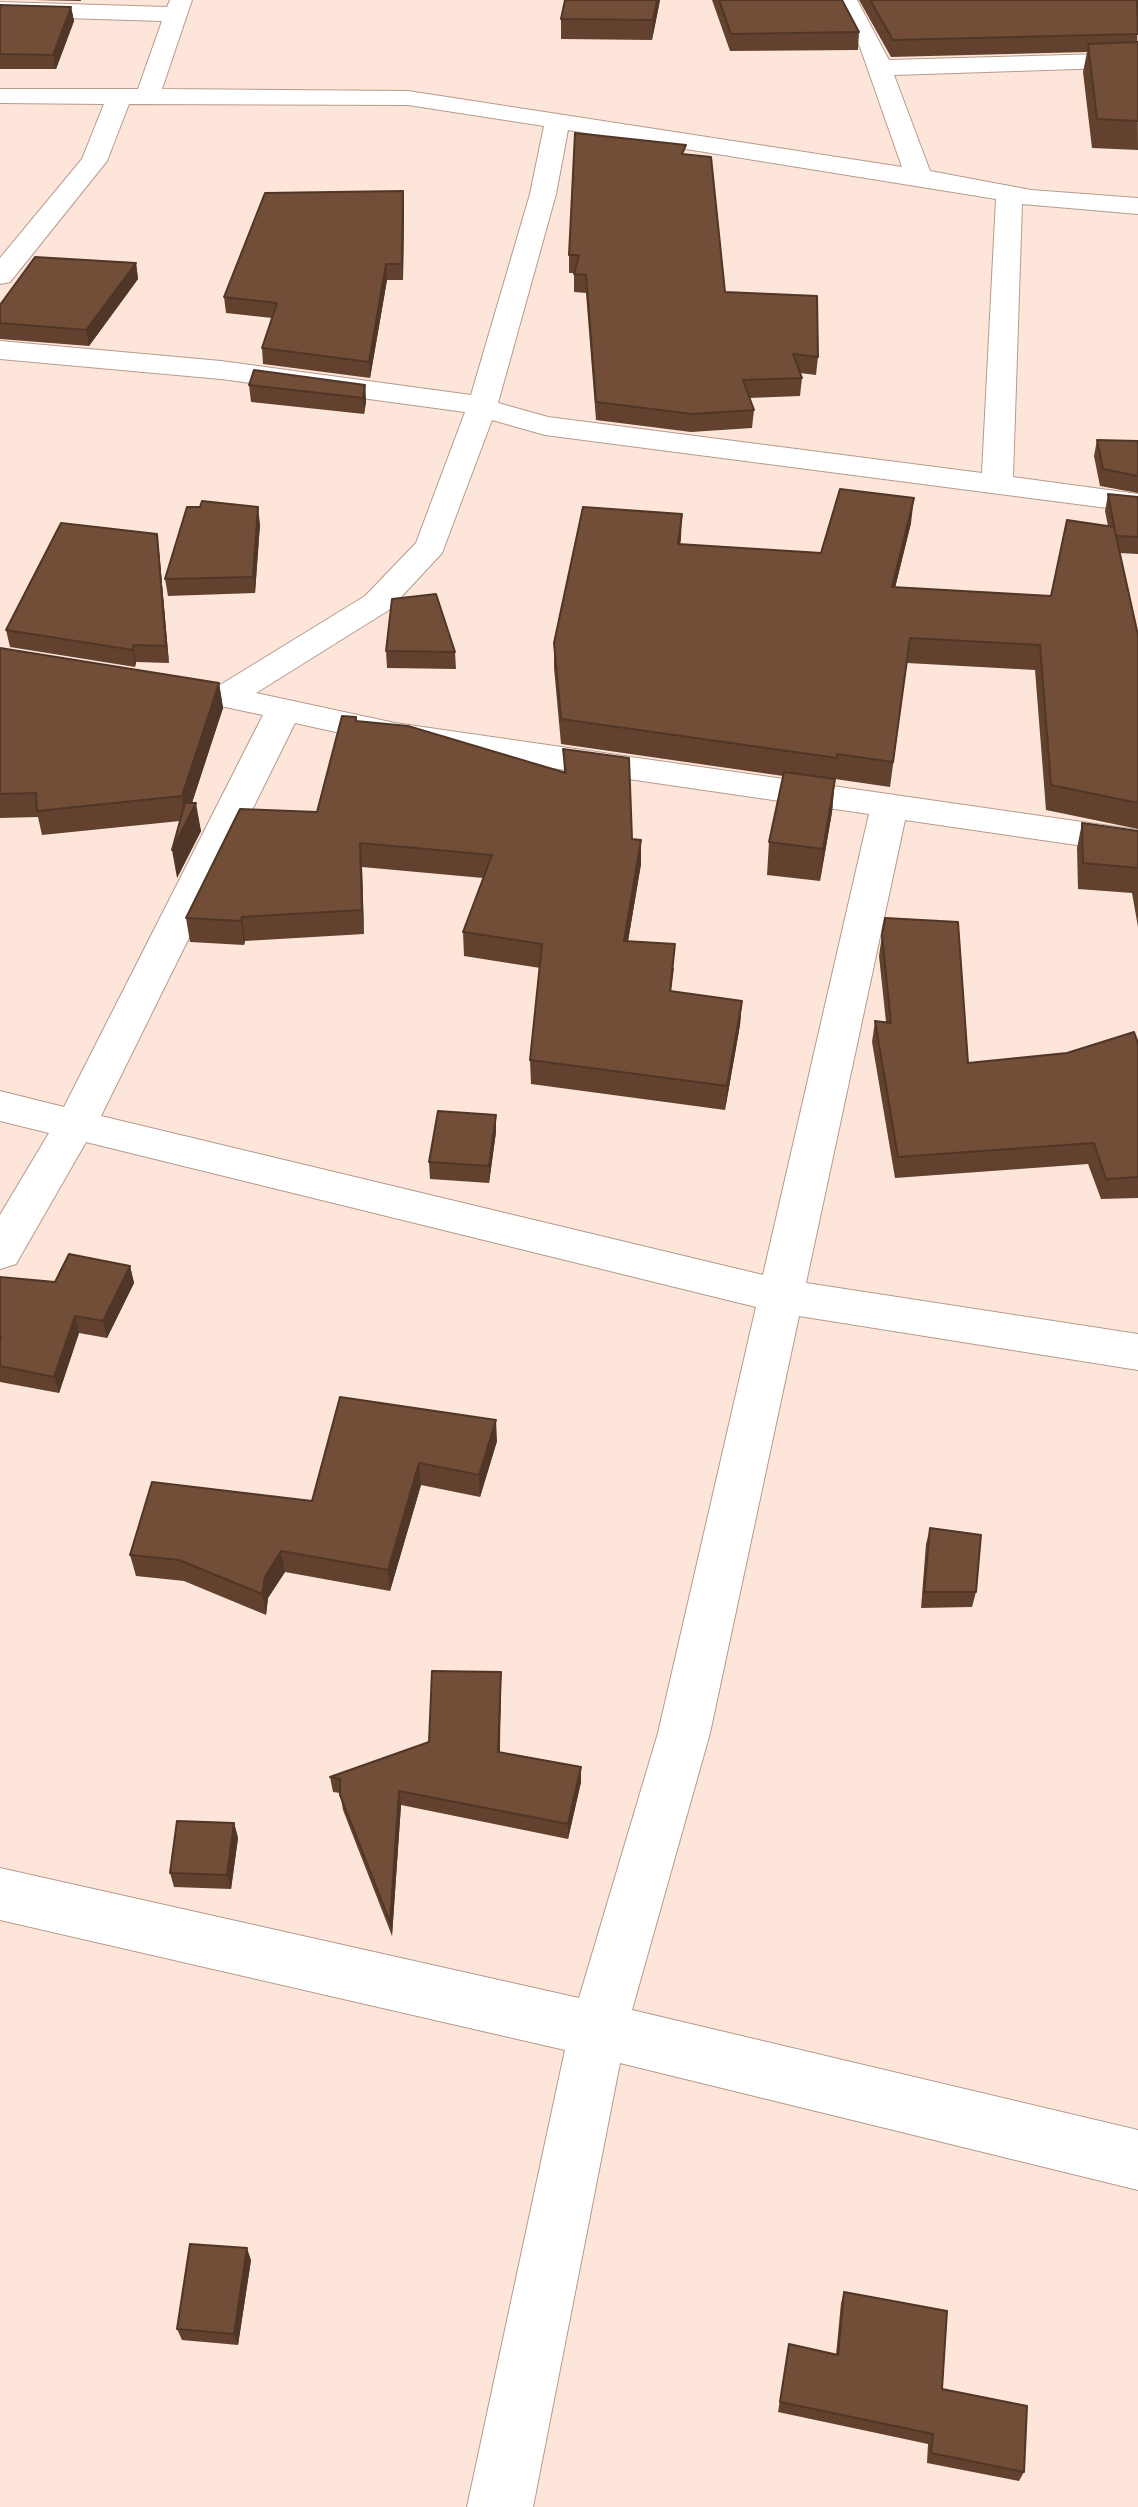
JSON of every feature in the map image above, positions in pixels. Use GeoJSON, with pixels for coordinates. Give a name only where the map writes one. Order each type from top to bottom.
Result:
{"type":"FeatureCollection","features":[{"type":"Feature","properties":{"kind":"street"},"geometry":{"type":"LineString","coordinates":[[846,0],[880,68],[919,177]]}},
{"type":"Feature","properties":{"kind":"street"},"geometry":{"type":"LineString","coordinates":[[0,9],[35,5],[179,7],[148,96]]}},
{"type":"Feature","properties":{"kind":"street"},"geometry":{"type":"LineString","coordinates":[[880,68],[1138,60]]}},
{"type":"Feature","properties":{"kind":"street"},"geometry":{"type":"LineString","coordinates":[[0,96],[371,95],[919,177],[1009,194],[1138,206]]}},
{"type":"Feature","properties":{"kind":"street"},"geometry":{"type":"LineString","coordinates":[[0,276],[94,161],[119,97]]}},
{"type":"Feature","properties":{"kind":"street"},"geometry":{"type":"LineString","coordinates":[[228,695],[377,603],[431,546],[482,407],[543,194],[557,122]]}},
{"type":"Feature","properties":{"kind":"street"},"geometry":{"type":"LineString","coordinates":[[997,486],[1009,194]]}},
{"type":"Feature","properties":{"kind":"street"},"geometry":{"type":"LineString","coordinates":[[0,350],[221,370],[454,399],[545,426],[1138,503]]}},
{"type":"Feature","properties":{"kind":"street"},"geometry":{"type":"LineString","coordinates":[[122,678],[228,695],[395,734],[1138,842]]}},
{"type":"Feature","properties":{"kind":"street"},"geometry":{"type":"LineString","coordinates":[[0,1252],[76,1124],[284,709]]}},
{"type":"Feature","properties":{"kind":"street"},"geometry":{"type":"LineString","coordinates":[[500,2507],[598,2030],[684,1733],[889,807]]}},
{"type":"Feature","properties":{"kind":"street"},"geometry":{"type":"LineString","coordinates":[[0,1106],[781,1296],[1138,1352]]}},
{"type":"Feature","properties":{"kind":"street"},"geometry":{"type":"LineString","coordinates":[[0,1894],[598,2030],[1138,2160]]}},
{"type":"Feature","properties":{"kind":"building"},"geometry":{"type":"Polygon","coordinates":[[[565,0],[657,0],[653,20],[561,19],[565,0]]]}},
{"type":"Feature","properties":{"kind":"building"},"geometry":{"type":"Polygon","coordinates":[[[719,0],[842,0],[859,32],[731,34],[719,0]]]}},
{"type":"Feature","properties":{"kind":"building"},"geometry":{"type":"Polygon","coordinates":[[[870,0],[1137,0],[1138,34],[893,40],[870,0]]]}},
{"type":"Feature","properties":{"kind":"building"},"geometry":{"type":"Polygon","coordinates":[[[0,5],[71,7],[53,55],[0,54],[0,5]]]}},
{"type":"Feature","properties":{"kind":"building"},"geometry":{"type":"Polygon","coordinates":[[[1138,42],[1138,121],[1097,119],[1088,44],[1138,42]]]}},
{"type":"Feature","properties":{"kind":"building"},"geometry":{"type":"Polygon","coordinates":[[[575,133],[686,145],[682,154],[711,157],[725,292],[817,296],[818,357],[793,354],[802,378],[743,380],[754,410],[692,414],[596,402],[586,275],[574,274],[579,255],[569,255],[575,133]]]}},
{"type":"Feature","properties":{"kind":"building"},"geometry":{"type":"Polygon","coordinates":[[[403,191],[402,264],[386,264],[369,362],[262,348],[277,303],[224,297],[265,193],[403,191]]]}},
{"type":"Feature","properties":{"kind":"building"},"geometry":{"type":"Polygon","coordinates":[[[35,257],[136,263],[86,330],[0,323],[0,305],[35,257]]]}},
{"type":"Feature","properties":{"kind":"building"},"geometry":{"type":"Polygon","coordinates":[[[254,370],[365,385],[363,398],[249,385],[254,370]]]}},
{"type":"Feature","properties":{"kind":"building"},"geometry":{"type":"Polygon","coordinates":[[[1097,440],[1138,441],[1138,476],[1103,469],[1097,440]]]}},
{"type":"Feature","properties":{"kind":"building"},"geometry":{"type":"Polygon","coordinates":[[[840,489],[914,498],[892,587],[1051,596],[1067,520],[1114,527],[1138,635],[1138,803],[1051,785],[1040,645],[910,638],[893,762],[837,754],[837,758],[561,719],[554,643],[583,507],[682,514],[678,544],[821,553],[840,489]]]}},
{"type":"Feature","properties":{"kind":"building"},"geometry":{"type":"Polygon","coordinates":[[[1108,494],[1138,497],[1138,537],[1116,536],[1108,494]]]}},
{"type":"Feature","properties":{"kind":"building"},"geometry":{"type":"Polygon","coordinates":[[[202,501],[258,507],[253,577],[165,579],[187,507],[200,507],[202,501]]]}},
{"type":"Feature","properties":{"kind":"building"},"geometry":{"type":"Polygon","coordinates":[[[61,523],[157,534],[166,646],[133,645],[133,650],[6,630],[61,523]]]}},
{"type":"Feature","properties":{"kind":"building"},"geometry":{"type":"Polygon","coordinates":[[[436,594],[455,652],[386,651],[392,599],[436,594]]]}},
{"type":"Feature","properties":{"kind":"building"},"geometry":{"type":"Polygon","coordinates":[[[0,648],[219,683],[182,796],[37,811],[36,793],[0,794],[0,648]]]}},
{"type":"Feature","properties":{"kind":"building"},"geometry":{"type":"Polygon","coordinates":[[[342,716],[356,717],[356,721],[408,726],[566,773],[563,749],[629,758],[632,839],[641,840],[624,941],[675,944],[670,991],[742,1001],[727,1086],[530,1060],[542,944],[463,932],[492,855],[360,843],[362,910],[242,917],[241,921],[186,918],[240,809],[317,812],[342,716]]]}},
{"type":"Feature","properties":{"kind":"building"},"geometry":{"type":"Polygon","coordinates":[[[784,772],[835,779],[823,849],[769,842],[784,772]]]}},
{"type":"Feature","properties":{"kind":"building"},"geometry":{"type":"Polygon","coordinates":[[[185,803],[196,803],[172,850],[185,803]]]}},
{"type":"Feature","properties":{"kind":"building"},"geometry":{"type":"Polygon","coordinates":[[[1082,823],[1138,831],[1138,868],[1083,863],[1082,823]]]}},
{"type":"Feature","properties":{"kind":"building"},"geometry":{"type":"Polygon","coordinates":[[[885,918],[958,922],[968,1063],[1067,1053],[1134,1032],[1138,1043],[1138,1177],[1106,1179],[1094,1143],[898,1157],[875,1021],[891,1023],[882,935],[885,918]]]}},
{"type":"Feature","properties":{"kind":"building"},"geometry":{"type":"Polygon","coordinates":[[[438,1111],[496,1115],[489,1166],[429,1162],[438,1111]]]}},
{"type":"Feature","properties":{"kind":"building"},"geometry":{"type":"Polygon","coordinates":[[[69,1254],[130,1266],[103,1321],[75,1316],[54,1377],[0,1366],[0,1277],[55,1282],[69,1254]]]}},
{"type":"Feature","properties":{"kind":"building"},"geometry":{"type":"Polygon","coordinates":[[[340,1397],[496,1420],[479,1475],[419,1463],[388,1570],[281,1551],[265,1577],[262,1594],[179,1560],[130,1555],[152,1482],[312,1501],[340,1397]]]}},
{"type":"Feature","properties":{"kind":"building"},"geometry":{"type":"Polygon","coordinates":[[[930,1528],[981,1535],[976,1592],[924,1592],[930,1528]]]}},
{"type":"Feature","properties":{"kind":"building"},"geometry":{"type":"Polygon","coordinates":[[[432,1671],[501,1672],[498,1752],[581,1767],[568,1824],[399,1791],[390,1922],[340,1795],[340,1779],[330,1777],[429,1742],[432,1671]]]}},
{"type":"Feature","properties":{"kind":"building"},"geometry":{"type":"Polygon","coordinates":[[[177,1821],[234,1823],[227,1875],[170,1873],[177,1821]]]}},
{"type":"Feature","properties":{"kind":"building"},"geometry":{"type":"Polygon","coordinates":[[[190,2244],[247,2248],[234,2334],[177,2329],[190,2244]]]}},
{"type":"Feature","properties":{"kind":"building"},"geometry":{"type":"Polygon","coordinates":[[[844,2292],[947,2311],[942,2389],[1027,2406],[1024,2472],[931,2453],[933,2434],[780,2402],[789,2344],[838,2355],[844,2292]]]}}]}
